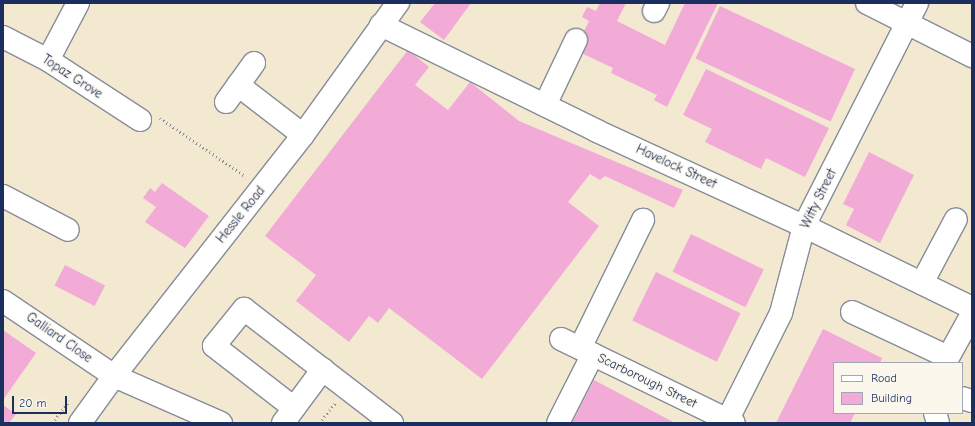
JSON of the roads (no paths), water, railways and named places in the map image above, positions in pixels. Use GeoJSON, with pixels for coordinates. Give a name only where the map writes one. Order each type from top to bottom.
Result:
{"type":"FeatureCollection","features":[{"type":"Feature","properties":{"kind":"street"},"geometry":{"type":"LineString","coordinates":[[48,60],[78,3]]}},
{"type":"Feature","properties":{"kind":"street","name":"Hessle Road"},"geometry":{"type":"LineString","coordinates":[[80,423],[114,376],[303,135],[398,3]]}},
{"type":"Feature","properties":{"kind":"street"},"geometry":{"type":"LineString","coordinates":[[867,3],[971,53]]}},
{"type":"Feature","properties":{"kind":"street","name":"Witty Street"},"geometry":{"type":"LineString","coordinates":[[729,422],[781,313],[804,226],[908,24],[917,3]]}},
{"type":"Feature","properties":{"kind":"street","name":"Havelock Street"},"geometry":{"type":"LineString","coordinates":[[381,25],[545,105],[804,226],[972,308]]}},
{"type":"Feature","properties":{"kind":"street","name":"Topaz Grove"},"geometry":{"type":"LineString","coordinates":[[3,37],[48,60],[140,120]]}},
{"type":"Feature","properties":{"kind":"street"},"geometry":{"type":"LineString","coordinates":[[545,105],[576,40]]}},
{"type":"Feature","properties":{"kind":"street"},"geometry":{"type":"LineString","coordinates":[[226,102],[254,63]]}},
{"type":"Feature","properties":{"kind":"street"},"geometry":{"type":"LineString","coordinates":[[238,85],[303,135]]}},
{"type":"Feature","properties":{"kind":"street"},"geometry":{"type":"LineString","coordinates":[[3,196],[68,230]]}},
{"type":"Feature","properties":{"kind":"street"},"geometry":{"type":"LineString","coordinates":[[922,283],[956,219]]}},
{"type":"Feature","properties":{"kind":"street"},"geometry":{"type":"LineString","coordinates":[[558,423],[643,220]]}},
{"type":"Feature","properties":{"kind":"street","name":"Galliard Close"},"geometry":{"type":"LineString","coordinates":[[3,300],[114,376],[222,423]]}},
{"type":"Feature","properties":{"kind":"street"},"geometry":{"type":"LineString","coordinates":[[323,369],[289,415],[214,346],[244,309],[323,369],[392,423]]}},
{"type":"Feature","properties":{"kind":"street"},"geometry":{"type":"LineString","coordinates":[[852,312],[946,360],[972,314]]}},
{"type":"Feature","properties":{"kind":"street","name":"Scarborough Street"},"geometry":{"type":"LineString","coordinates":[[561,338],[729,422]]}}]}
